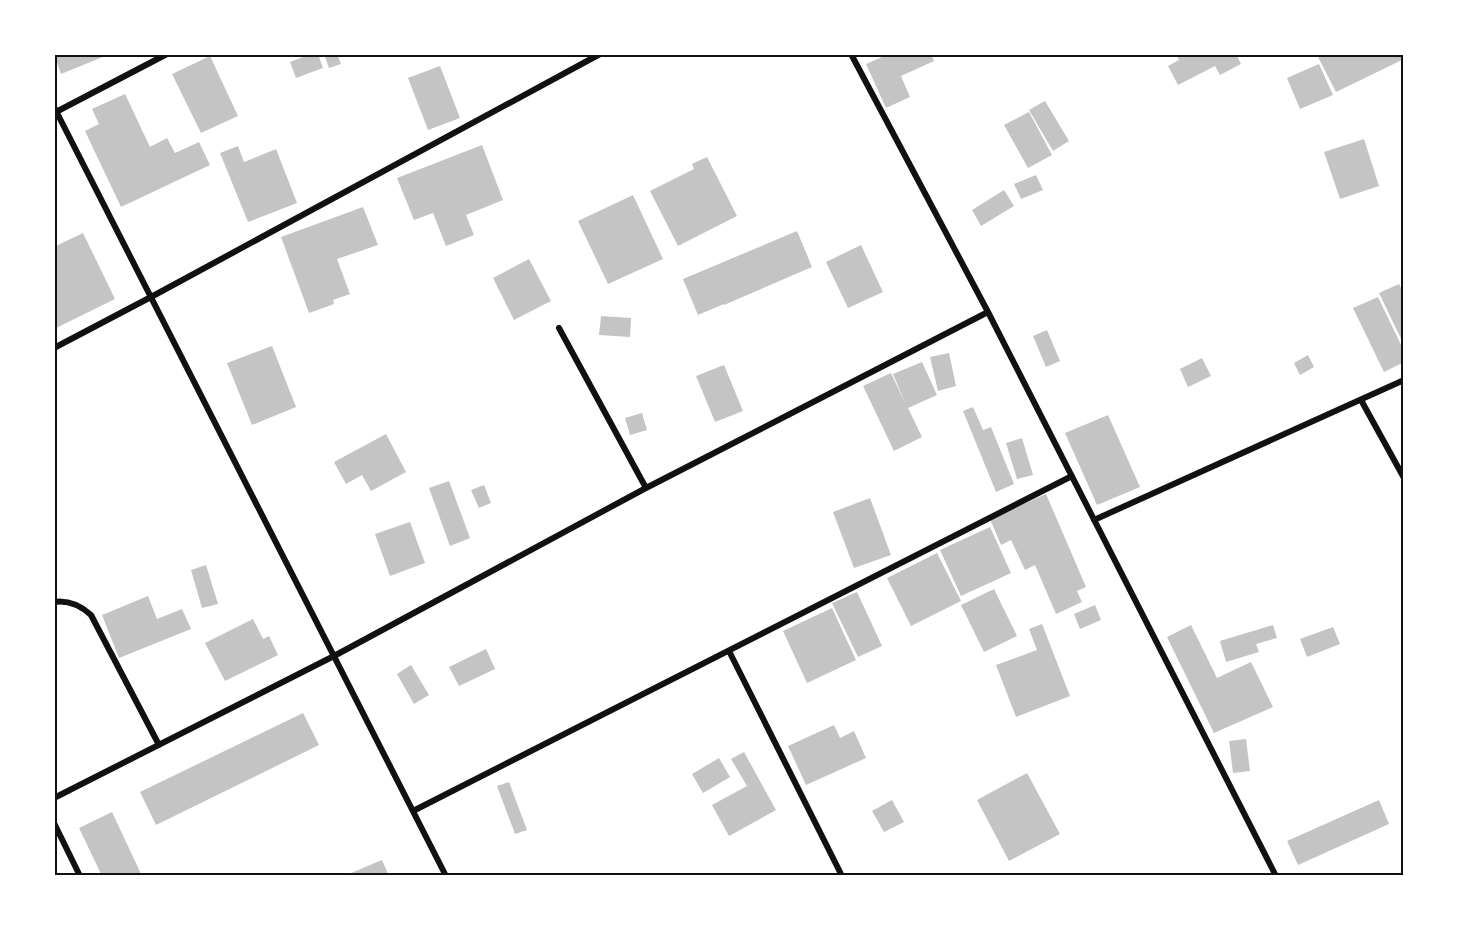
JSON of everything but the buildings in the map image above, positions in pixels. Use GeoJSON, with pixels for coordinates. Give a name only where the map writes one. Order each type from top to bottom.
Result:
{"type":"FeatureCollection","features":[{"type":"Feature","properties":{"kind":"street"},"geometry":{"type":"LineString","coordinates":[[167,54],[55,110],[446,876]]}},
{"type":"Feature","properties":{"kind":"street"},"geometry":{"type":"LineString","coordinates":[[54,348],[600,54]]}},
{"type":"Feature","properties":{"kind":"street"},"geometry":{"type":"LineString","coordinates":[[851,54],[988,312],[1276,876]]}},
{"type":"Feature","properties":{"kind":"street"},"geometry":{"type":"LineString","coordinates":[[54,798],[334,656],[646,488],[988,312]]}},
{"type":"Feature","properties":{"kind":"street"},"geometry":{"type":"LineString","coordinates":[[559,328],[646,488]]}},
{"type":"Feature","properties":{"kind":"street"},"geometry":{"type":"LineString","coordinates":[[1094,520],[1404,380]]}},
{"type":"Feature","properties":{"kind":"street"},"geometry":{"type":"LineString","coordinates":[[1361,400],[1404,478]]}},
{"type":"Feature","properties":{"kind":"street"},"geometry":{"type":"LineString","coordinates":[[413,811],[1072,476]]}},
{"type":"Feature","properties":{"kind":"street"},"geometry":{"type":"LineString","coordinates":[[54,602],[76,604],[91,615],[159,745]]}},
{"type":"Feature","properties":{"kind":"street"},"geometry":{"type":"LineString","coordinates":[[729,651],[842,876]]}},
{"type":"Feature","properties":{"kind":"street"},"geometry":{"type":"LineString","coordinates":[[54,824],[80,876]]}}]}
